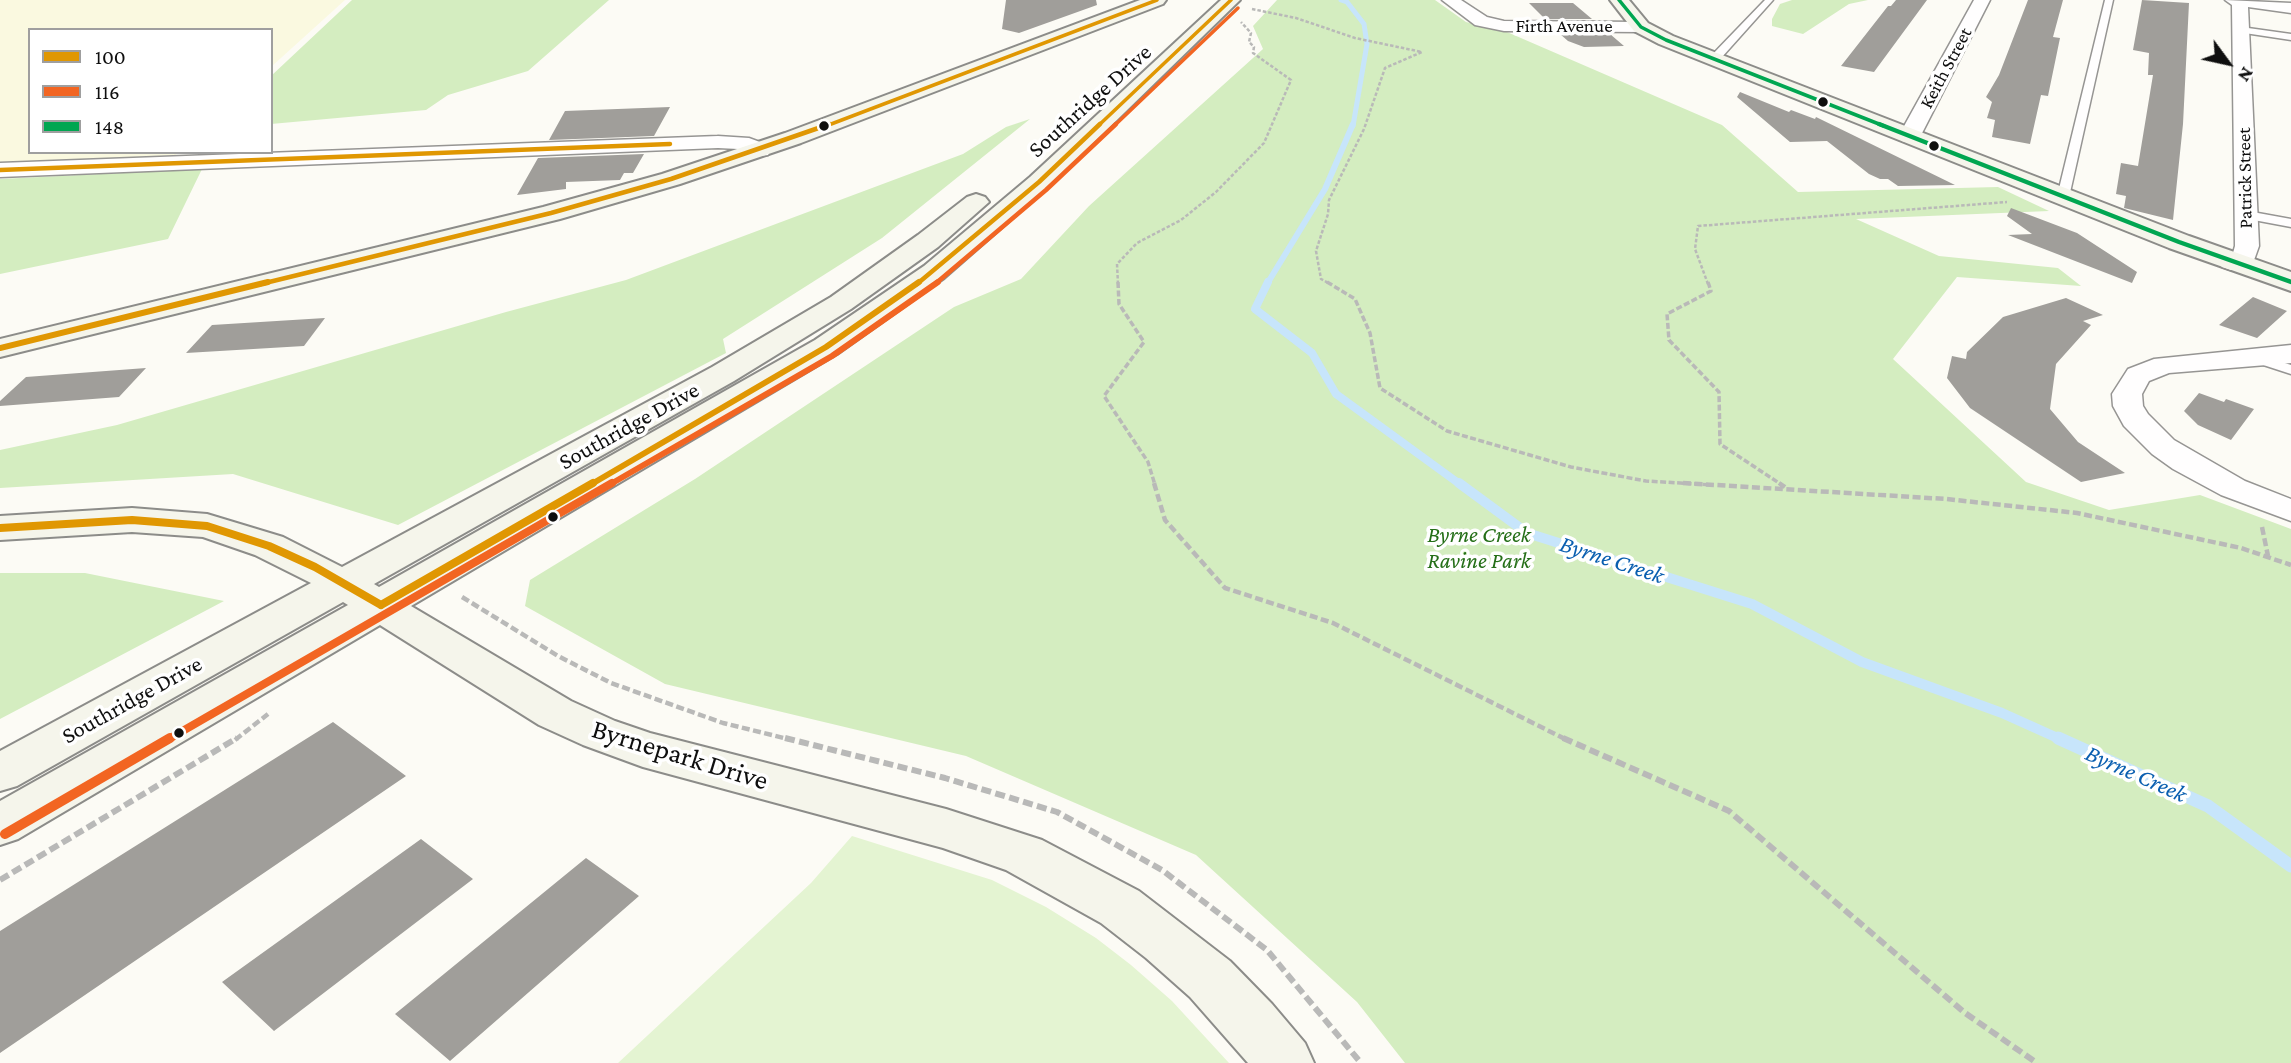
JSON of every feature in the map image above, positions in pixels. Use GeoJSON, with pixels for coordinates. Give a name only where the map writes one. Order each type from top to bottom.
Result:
{"type":"FeatureCollection","features":[{"type":"Feature","properties":{"kind":"street"},"geometry":{"type":"LineString","coordinates":[[0,348],[564,209],[671,179],[760,150],[1157,0]]}},
{"type":"Feature","properties":{"kind":"street","name":"Southridge Drive"},"geometry":{"type":"LineString","coordinates":[[1057,131],[1203,0]]}},
{"type":"Feature","properties":{"kind":"street","name":"Firth Avenue"},"geometry":{"type":"LineString","coordinates":[[1450,0],[1488,23],[1509,27],[1641,27]]}},
{"type":"Feature","properties":{"kind":"street"},"geometry":{"type":"LineString","coordinates":[[1619,0],[1641,27],[1666,40],[2063,197],[2231,262],[2291,282]]}},
{"type":"Feature","properties":{"kind":"street","name":"Keith Street"},"geometry":{"type":"LineString","coordinates":[[1909,137],[1982,0]]}},
{"type":"Feature","properties":{"kind":"street"},"geometry":{"type":"LineString","coordinates":[[2237,0],[2291,8]]}},
{"type":"Feature","properties":{"kind":"street","name":"Patrick Street"},"geometry":{"type":"LineString","coordinates":[[2231,262],[2245,258],[2247,215],[2241,30],[2237,0]]}},
{"type":"Feature","properties":{"kind":"street","name":"Southridge Drive"},"geometry":{"type":"LineString","coordinates":[[0,772],[363,594],[761,387],[826,347],[934,272],[1241,11]]}},
{"type":"Feature","properties":{"kind":"street"},"geometry":{"type":"LineString","coordinates":[[1098,23],[1152,23]]}},
{"type":"Feature","properties":{"kind":"street"},"geometry":{"type":"LineString","coordinates":[[0,170],[718,142],[741,143],[760,150]]}},
{"type":"Feature","properties":{"kind":"street","name":"Southridge Drive"},"geometry":{"type":"LineString","coordinates":[[0,825],[363,594],[712,379],[841,303],[928,241],[998,184]]}},
{"type":"Feature","properties":{"kind":"street"},"geometry":{"type":"LineString","coordinates":[[2291,354],[2181,363],[2148,369],[2131,383],[2127,394],[2128,406],[2147,432],[2185,462],[2233,488],[2291,511]]}},
{"type":"Feature","properties":{"kind":"street","name":"Byrnepark Drive"},"geometry":{"type":"LineString","coordinates":[[0,528],[132,520],[206,526],[269,546],[363,594],[555,713],[598,733],[643,749],[946,829],[1024,855],[1120,907],[1210,979],[1252,1023],[1284,1063]]}},
{"type":"Feature","properties":{"kind":"lane"},"geometry":{"type":"LineString","coordinates":[[1713,59],[1769,0]]}},
{"type":"Feature","properties":{"kind":"lane"},"geometry":{"type":"LineString","coordinates":[[2063,197],[2109,0]]}},
{"type":"Feature","properties":{"kind":"lane"},"geometry":{"type":"LineString","coordinates":[[2241,30],[2291,37]]}},
{"type":"Feature","properties":{"kind":"lane"},"geometry":{"type":"LineString","coordinates":[[2247,215],[2291,223]]}},
{"type":"Feature","properties":{"kind":"lane"},"geometry":{"type":"LineString","coordinates":[[2253,357],[2291,370]]}},
{"type":"Feature","properties":{"kind":"path"},"geometry":{"type":"LineString","coordinates":[[1241,11],[1296,18],[1355,38],[1422,52],[1385,68],[1364,129],[1329,200],[1328,214],[1316,251],[1321,279],[1355,299],[1370,332],[1380,388],[1447,430],[1571,467],[1646,481],[1946,499],[2077,513],[2241,548],[2291,565]]}},
{"type":"Feature","properties":{"kind":"path"},"geometry":{"type":"LineString","coordinates":[[1241,11],[1251,33],[1249,42],[1254,47],[1253,53],[1291,80],[1264,143],[1216,192],[1181,220],[1136,243],[1117,264],[1119,304],[1144,342],[1104,396],[1148,463],[1165,520],[1225,588],[1333,623],[1552,733],[1729,811],[1965,1013],[2037,1063]]}},
{"type":"Feature","properties":{"kind":"path"},"geometry":{"type":"LineString","coordinates":[[1786,488],[1720,444],[1719,393],[1669,340],[1667,314],[1712,291],[1695,249],[1698,226],[2063,197]]}},
{"type":"Feature","properties":{"kind":"path"},"geometry":{"type":"LineString","coordinates":[[0,880],[234,741],[273,710]]}},
{"type":"Feature","properties":{"kind":"green space"},"geometry":{"type":"Polygon","coordinates":[[[0,0],[345,0],[273,65],[273,28],[28,28],[28,154],[177,154],[173,157],[0,164],[0,0]]]}},
{"type":"Feature","properties":{"kind":"green space"},"geometry":{"type":"Polygon","coordinates":[[[352,0],[609,0],[528,71],[448,95],[426,110],[273,124],[273,74],[352,0]]]}},
{"type":"Feature","properties":{"kind":"green space","name":"Byrne Creek Ravine Park"},"geometry":{"type":"Polygon","coordinates":[[[1277,0],[1435,0],[1466,22],[1507,32],[1722,125],[1798,192],[1998,187],[2049,211],[1856,219],[1939,256],[2058,268],[2081,286],[1957,277],[1893,359],[2026,482],[2109,510],[2200,495],[2291,529],[2291,1063],[1405,1063],[1357,1002],[1196,855],[966,756],[665,684],[525,606],[530,580],[695,479],[954,307],[1021,279],[1089,206],[1263,49],[1253,26],[1277,0]]]}},
{"type":"Feature","properties":{"kind":"green space"},"geometry":{"type":"Polygon","coordinates":[[[1792,0],[1868,0],[1849,4],[1803,34],[1772,26],[1772,19],[1780,4],[1792,0]]]}},
{"type":"Feature","properties":{"kind":"green space"},"geometry":{"type":"Polygon","coordinates":[[[1030,119],[882,238],[723,339],[726,353],[398,525],[233,474],[0,488],[0,450],[117,425],[506,312],[626,280],[963,154],[1006,127],[1030,119]]]}},
{"type":"Feature","properties":{"kind":"green space"},"geometry":{"type":"Polygon","coordinates":[[[202,169],[168,239],[0,274],[0,179],[202,169]]]}},
{"type":"Feature","properties":{"kind":"green space"},"geometry":{"type":"Polygon","coordinates":[[[0,573],[85,573],[224,601],[0,719],[0,573]]]}},
{"type":"Feature","properties":{"kind":"green space"},"geometry":{"type":"Polygon","coordinates":[[[852,836],[992,880],[1046,907],[1096,938],[1131,965],[1172,1001],[1229,1063],[618,1063],[811,883],[852,836]]]}},
{"type":"Feature","properties":{"kind":"building"},"geometry":{"type":"Polygon","coordinates":[[[1006,0],[1096,0],[1097,5],[1019,33],[1002,29],[1006,0]]]}},
{"type":"Feature","properties":{"kind":"building"},"geometry":{"type":"Polygon","coordinates":[[[1896,0],[1927,0],[1874,72],[1841,66],[1888,6],[1896,0]]]}},
{"type":"Feature","properties":{"kind":"building"},"geometry":{"type":"Polygon","coordinates":[[[2028,0],[2063,0],[2053,37],[2060,38],[2048,96],[2041,95],[2030,144],[1992,137],[1995,120],[1987,118],[1992,102],[1986,97],[1999,75],[2028,0]]]}},
{"type":"Feature","properties":{"kind":"building"},"geometry":{"type":"Polygon","coordinates":[[[2142,0],[2189,3],[2183,124],[2173,220],[2124,208],[2126,196],[2116,194],[2121,163],[2138,166],[2153,75],[2148,75],[2149,53],[2133,50],[2142,0]]]}},
{"type":"Feature","properties":{"kind":"building"},"geometry":{"type":"Polygon","coordinates":[[[1529,3],[1573,3],[1592,19],[1545,19],[1529,3]]]}},
{"type":"Feature","properties":{"kind":"building"},"geometry":{"type":"Polygon","coordinates":[[[1560,34],[1610,34],[1624,46],[1584,47],[1568,41],[1560,34]]]}},
{"type":"Feature","properties":{"kind":"building"},"geometry":{"type":"Polygon","coordinates":[[[1740,92],[1789,112],[1791,110],[1815,119],[1816,117],[1955,185],[1898,186],[1888,179],[1869,174],[1827,141],[1790,142],[1737,97],[1740,92]]]}},
{"type":"Feature","properties":{"kind":"building"},"geometry":{"type":"Polygon","coordinates":[[[670,107],[654,136],[549,140],[565,111],[670,107]]]}},
{"type":"Feature","properties":{"kind":"building"},"geometry":{"type":"Polygon","coordinates":[[[644,154],[633,173],[624,173],[620,180],[566,182],[566,189],[517,195],[538,158],[644,154]]]}},
{"type":"Feature","properties":{"kind":"building"},"geometry":{"type":"Polygon","coordinates":[[[2011,208],[2077,233],[2137,272],[2132,283],[2008,235],[2032,234],[2007,216],[2011,208]]]}},
{"type":"Feature","properties":{"kind":"building"},"geometry":{"type":"Polygon","coordinates":[[[2253,297],[2287,311],[2257,338],[2219,325],[2253,297]]]}},
{"type":"Feature","properties":{"kind":"building"},"geometry":{"type":"Polygon","coordinates":[[[2066,298],[2103,315],[2083,321],[2091,325],[2056,364],[2050,409],[2078,442],[2125,473],[2081,482],[1970,408],[1947,378],[1952,356],[1966,359],[1967,352],[2003,317],[2066,298]]]}},
{"type":"Feature","properties":{"kind":"building"},"geometry":{"type":"Polygon","coordinates":[[[325,318],[304,346],[186,353],[212,325],[325,318]]]}},
{"type":"Feature","properties":{"kind":"building"},"geometry":{"type":"Polygon","coordinates":[[[146,368],[119,397],[0,406],[0,401],[26,377],[146,368]]]}},
{"type":"Feature","properties":{"kind":"building"},"geometry":{"type":"Polygon","coordinates":[[[2199,393],[2254,409],[2231,440],[2198,425],[2184,411],[2199,393]]]}},
{"type":"Feature","properties":{"kind":"building"},"geometry":{"type":"Polygon","coordinates":[[[333,722],[406,776],[0,1053],[0,931],[333,722]]]}},
{"type":"Feature","properties":{"kind":"building"},"geometry":{"type":"Polygon","coordinates":[[[421,839],[473,879],[274,1031],[222,982],[421,839]]]}},
{"type":"Feature","properties":{"kind":"building"},"geometry":{"type":"Polygon","coordinates":[[[586,858],[639,896],[450,1061],[395,1014],[586,858]]]}},
{"type":"Feature","properties":{"kind":"waterway","name":"Byrne Creek"},"geometry":{"type":"LineString","coordinates":[[1341,0],[1347,2],[1364,24],[1367,44],[1353,126]]}},
{"type":"Feature","properties":{"kind":"waterway","name":"Byrne Creek"},"geometry":{"type":"LineString","coordinates":[[1267,284],[1325,189],[1353,124]]}},
{"type":"Feature","properties":{"kind":"waterway","name":"Byrne Creek"},"geometry":{"type":"LineString","coordinates":[[1267,284],[1255,309],[1312,353],[1336,394],[1461,485]]}},
{"type":"Feature","properties":{"kind":"waterway","name":"Byrne Creek"},"geometry":{"type":"LineString","coordinates":[[1459,483],[1527,533],[1752,604],[1862,662],[2002,713],[2062,740]]}},
{"type":"Feature","properties":{"kind":"waterway","name":"Byrne Creek"},"geometry":{"type":"LineString","coordinates":[[2058,738],[2208,806],[2291,866]]}},
{"type":"Feature","properties":{"kind":"transit line","name":"100"},"geometry":{"type":"LineString","coordinates":[[0,348],[551,213],[671,179],[793,138],[1157,0]]}},
{"type":"Feature","properties":{"kind":"transit line","name":"100"},"geometry":{"type":"LineString","coordinates":[[381,605],[761,387],[826,347],[934,272],[1039,182],[1231,0]]}},
{"type":"Feature","properties":{"kind":"transit line","name":"148"},"geometry":{"type":"LineString","coordinates":[[1619,0],[1641,27],[1666,40],[2179,242],[2291,282]]}},
{"type":"Feature","properties":{"kind":"transit line","name":"116"},"geometry":{"type":"LineString","coordinates":[[5,834],[832,356],[941,280],[1046,190],[1238,8]]}},
{"type":"Feature","properties":{"kind":"transit line","name":"100"},"geometry":{"type":"LineString","coordinates":[[0,170],[670,144]]}},
{"type":"Feature","properties":{"kind":"transit line","name":"100"},"geometry":{"type":"LineString","coordinates":[[0,528],[132,520],[207,526],[269,546],[315,567],[381,605]]}}]}
